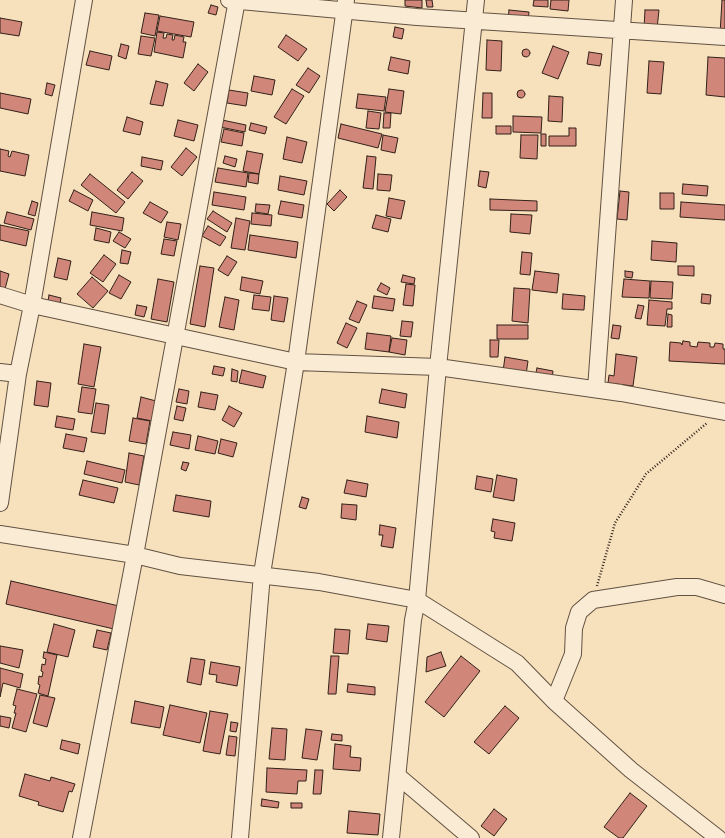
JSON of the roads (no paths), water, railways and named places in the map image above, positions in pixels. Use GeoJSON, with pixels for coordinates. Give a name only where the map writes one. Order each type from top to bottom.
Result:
{"type":"FeatureCollection","features":[{"type":"Feature","properties":{"kind":"street"},"geometry":{"type":"LineString","coordinates":[[0,504],[18,374],[32,305],[84,0]]}},
{"type":"Feature","properties":{"kind":"street"},"geometry":{"type":"LineString","coordinates":[[81,838],[175,337],[234,0],[345,5],[474,21],[725,37]]}},
{"type":"Feature","properties":{"kind":"street"},"geometry":{"type":"LineString","coordinates":[[391,838],[413,620],[417,600],[438,367],[476,0]]}},
{"type":"Feature","properties":{"kind":"street"},"geometry":{"type":"LineString","coordinates":[[596,389],[624,0]]}},
{"type":"Feature","properties":{"kind":"street"},"geometry":{"type":"LineString","coordinates":[[240,838],[262,574],[296,362],[345,5]]}},
{"type":"Feature","properties":{"kind":"street"},"geometry":{"type":"LineString","coordinates":[[0,295],[32,305],[296,362],[438,367],[596,389],[723,412]]}},
{"type":"Feature","properties":{"kind":"street"},"geometry":{"type":"LineString","coordinates":[[0,372],[18,374]]}},
{"type":"Feature","properties":{"kind":"street"},"geometry":{"type":"LineString","coordinates":[[0,534],[135,555],[180,566],[262,574],[320,582],[417,600],[517,663],[554,701],[631,770],[718,838]]}},
{"type":"Feature","properties":{"kind":"street"},"geometry":{"type":"LineString","coordinates":[[554,701],[573,654],[574,628],[579,612],[593,600],[677,587],[697,587],[725,595]]}},
{"type":"Feature","properties":{"kind":"street"},"geometry":{"type":"LineString","coordinates":[[398,776],[471,838]]}}]}
